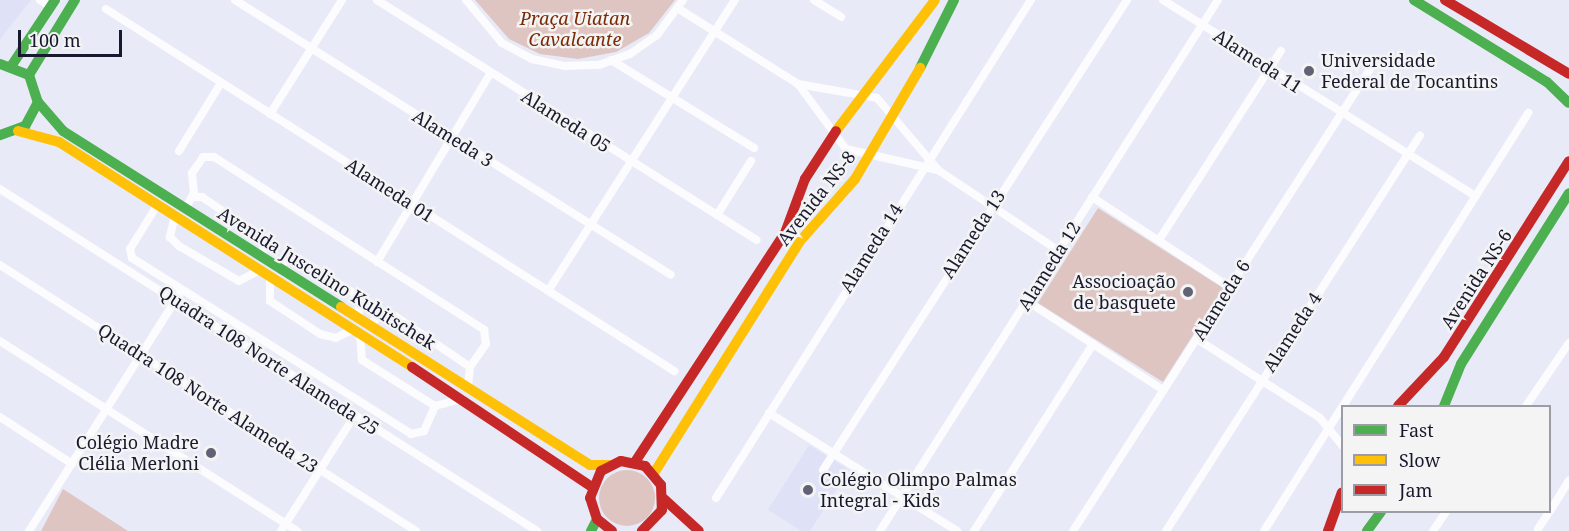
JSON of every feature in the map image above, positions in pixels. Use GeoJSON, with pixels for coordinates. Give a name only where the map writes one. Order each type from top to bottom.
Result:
{"type":"FeatureCollection","features":[{"type":"Feature","properties":{"kind":"street"},"geometry":{"type":"LineString","coordinates":[[12,65],[53,3],[40,0]]}},
{"type":"Feature","properties":{"kind":"street"},"geometry":{"type":"LineString","coordinates":[[29,75],[75,0]]}},
{"type":"Feature","properties":{"kind":"street","name":"Alameda 3"},"geometry":{"type":"LineString","coordinates":[[235,0],[671,275]]}},
{"type":"Feature","properties":{"kind":"street"},"geometry":{"type":"LineString","coordinates":[[270,114],[342,0]]}},
{"type":"Feature","properties":{"kind":"street","name":"Alameda 05"},"geometry":{"type":"LineString","coordinates":[[377,0],[489,74],[631,160],[756,240]]}},
{"type":"Feature","properties":{"kind":"street"},"geometry":{"type":"LineString","coordinates":[[466,0],[502,43],[532,59],[565,66],[611,60],[657,35],[679,9],[683,0]]}},
{"type":"Feature","properties":{"kind":"street"},"geometry":{"type":"LineString","coordinates":[[548,291],[671,96],[735,0]]}},
{"type":"Feature","properties":{"kind":"street"},"geometry":{"type":"LineString","coordinates":[[814,0],[841,18]]}},
{"type":"Feature","properties":{"kind":"street","name":"Avenida NS-8"},"geometry":{"type":"LineString","coordinates":[[634,462],[785,233],[806,178],[859,95],[935,0]]}},
{"type":"Feature","properties":{"kind":"street","name":"Avenida NS-8"},"geometry":{"type":"LineString","coordinates":[[654,473],[801,240],[870,156],[896,116],[954,0]]}},
{"type":"Feature","properties":{"kind":"street","name":"Alameda 14"},"geometry":{"type":"LineString","coordinates":[[716,498],[920,167],[1031,0]]}},
{"type":"Feature","properties":{"kind":"street","name":"Alameda 13"},"geometry":{"type":"LineString","coordinates":[[823,470],[832,452],[990,207],[1127,0]]}},
{"type":"Feature","properties":{"kind":"street","name":"Alameda 11"},"geometry":{"type":"LineString","coordinates":[[1163,0],[1340,114],[1476,196]]}},
{"type":"Feature","properties":{"kind":"street","name":"Alameda 12"},"geometry":{"type":"LineString","coordinates":[[880,531],[1218,0]]}},
{"type":"Feature","properties":{"kind":"street"},"geometry":{"type":"LineString","coordinates":[[1414,0],[1547,82],[1569,103]]}},
{"type":"Feature","properties":{"kind":"street"},"geometry":{"type":"LineString","coordinates":[[1445,0],[1569,74]]}},
{"type":"Feature","properties":{"kind":"street","name":"Alameda 01"},"geometry":{"type":"LineString","coordinates":[[106,9],[674,371]]}},
{"type":"Feature","properties":{"kind":"street"},"geometry":{"type":"LineString","coordinates":[[679,9],[798,84],[877,98],[896,116],[938,170],[1059,252]]}},
{"type":"Feature","properties":{"kind":"street"},"geometry":{"type":"LineString","coordinates":[[1158,240],[1281,51]]}},
{"type":"Feature","properties":{"kind":"street"},"geometry":{"type":"LineString","coordinates":[[611,60],[754,148]]}},
{"type":"Feature","properties":{"kind":"street"},"geometry":{"type":"LineString","coordinates":[[0,64],[12,65],[29,75],[38,102],[32,119],[18,131],[0,135]]}},
{"type":"Feature","properties":{"kind":"street","name":"Alameda 6"},"geometry":{"type":"LineString","coordinates":[[1073,531],[1197,339],[1228,286],[1370,69]]}},
{"type":"Feature","properties":{"kind":"street"},"geometry":{"type":"LineString","coordinates":[[377,262],[410,202],[489,74]]}},
{"type":"Feature","properties":{"kind":"street"},"geometry":{"type":"LineString","coordinates":[[179,151],[221,82]]}},
{"type":"Feature","properties":{"kind":"street"},"geometry":{"type":"LineString","coordinates":[[798,84],[833,135],[846,149],[938,170]]}},
{"type":"Feature","properties":{"kind":"street","name":"Avenida Juscelino Kubitschek"},"geometry":{"type":"LineString","coordinates":[[38,102],[63,131],[590,465],[634,462]]}},
{"type":"Feature","properties":{"kind":"street"},"geometry":{"type":"LineString","coordinates":[[1344,405],[1528,113]]}},
{"type":"Feature","properties":{"kind":"street","name":"Avenida Juscelino Kubitschek"},"geometry":{"type":"LineString","coordinates":[[18,131],[59,142],[462,399],[591,487]]}},
{"type":"Feature","properties":{"kind":"street","name":"Alameda 4"},"geometry":{"type":"LineString","coordinates":[[1166,531],[1420,135]]}},
{"type":"Feature","properties":{"kind":"street"},"geometry":{"type":"LineString","coordinates":[[185,208],[193,197],[190,176],[203,157],[214,157],[484,330],[486,344],[470,367],[468,387]]}},
{"type":"Feature","properties":{"kind":"street"},"geometry":{"type":"LineString","coordinates":[[717,215],[751,161]]}},
{"type":"Feature","properties":{"kind":"street","name":"Avenida NS-6"},"geometry":{"type":"LineString","coordinates":[[1399,405],[1449,349],[1569,161]]}},
{"type":"Feature","properties":{"kind":"street","name":"Quadra 108 Norte Alameda 25"},"geometry":{"type":"LineString","coordinates":[[0,189],[537,531]]}},
{"type":"Feature","properties":{"kind":"street","name":"Avenida NS-6"},"geometry":{"type":"LineString","coordinates":[[1444,405],[1461,363],[1569,193]]}},
{"type":"Feature","properties":{"kind":"street"},"geometry":{"type":"LineString","coordinates":[[193,197],[202,197],[264,239],[262,257]]}},
{"type":"Feature","properties":{"kind":"street"},"geometry":{"type":"LineString","coordinates":[[1092,198],[1228,286]]}},
{"type":"Feature","properties":{"kind":"street"},"geometry":{"type":"LineString","coordinates":[[158,204],[130,255],[411,434],[424,431],[435,406]]}},
{"type":"Feature","properties":{"kind":"street","name":"Avenida Juscelino Kubitschek"},"geometry":{"type":"LineString","coordinates":[[175,215],[170,237],[179,246],[239,281],[265,273]]}},
{"type":"Feature","properties":{"kind":"street"},"geometry":{"type":"LineString","coordinates":[[277,267],[289,258],[299,259],[360,297],[358,318]]}},
{"type":"Feature","properties":{"kind":"street","name":"Quadra 108 Norte Alameda 23"},"geometry":{"type":"LineString","coordinates":[[0,265],[416,531]]}},
{"type":"Feature","properties":{"kind":"street"},"geometry":{"type":"LineString","coordinates":[[265,273],[270,301],[320,334],[336,338],[357,331],[362,360],[435,406],[462,399]]}},
{"type":"Feature","properties":{"kind":"street"},"geometry":{"type":"LineString","coordinates":[[28,531],[182,290]]}},
{"type":"Feature","properties":{"kind":"street"},"geometry":{"type":"LineString","coordinates":[[1027,301],[1163,390]]}},
{"type":"Feature","properties":{"kind":"street"},"geometry":{"type":"LineString","coordinates":[[370,326],[380,315],[394,316],[470,367]]}},
{"type":"Feature","properties":{"kind":"street"},"geometry":{"type":"LineString","coordinates":[[1197,339],[1320,418],[1341,444]]}},
{"type":"Feature","properties":{"kind":"street"},"geometry":{"type":"LineString","coordinates":[[0,341],[283,527],[297,531]]}},
{"type":"Feature","properties":{"kind":"street"},"geometry":{"type":"LineString","coordinates":[[1527,405],[1569,343]]}},
{"type":"Feature","properties":{"kind":"street"},"geometry":{"type":"LineString","coordinates":[[974,531],[1093,344]]}},
{"type":"Feature","properties":{"kind":"street"},"geometry":{"type":"LineString","coordinates":[[769,413],[957,531]]}},
{"type":"Feature","properties":{"kind":"street"},"geometry":{"type":"LineString","coordinates":[[283,527],[355,415]]}},
{"type":"Feature","properties":{"kind":"street"},"geometry":{"type":"LineString","coordinates":[[0,417],[72,464]]}},
{"type":"Feature","properties":{"kind":"street"},"geometry":{"type":"LineString","coordinates":[[1320,418],[1339,418]]}},
{"type":"Feature","properties":{"kind":"street"},"geometry":{"type":"LineString","coordinates":[[1264,531],[1330,428],[1339,418]]}},
{"type":"Feature","properties":{"kind":"street"},"geometry":{"type":"LineString","coordinates":[[404,446],[411,434]]}},
{"type":"Feature","properties":{"kind":"street"},"geometry":{"type":"LineString","coordinates":[[634,462],[654,473],[664,499],[699,531]]}},
{"type":"Feature","properties":{"kind":"street"},"geometry":{"type":"LineString","coordinates":[[591,531],[597,519],[591,487],[609,465]]}},
{"type":"Feature","properties":{"kind":"street"},"geometry":{"type":"LineString","coordinates":[[1551,508],[1569,481]]}},
{"type":"Feature","properties":{"kind":"street"},"geometry":{"type":"LineString","coordinates":[[1328,531],[1341,495]]}},
{"type":"Feature","properties":{"kind":"street"},"geometry":{"type":"LineString","coordinates":[[661,531],[645,529],[664,499]]}},
{"type":"Feature","properties":{"kind":"street"},"geometry":{"type":"LineString","coordinates":[[1367,531],[1380,513]]}},
{"type":"Feature","properties":{"kind":"street"},"geometry":{"type":"LineString","coordinates":[[1433,531],[1445,513]]}},
{"type":"Feature","properties":{"kind":"street"},"geometry":{"type":"LineString","coordinates":[[1538,529],[1548,513]]}},
{"type":"Feature","properties":{"kind":"street"},"geometry":{"type":"LineString","coordinates":[[597,519],[612,531]]}},
{"type":"Feature","properties":{"kind":"shaded area"},"geometry":{"type":"Polygon","coordinates":[[[0,0],[31,0],[0,39],[0,0]]]}},
{"type":"Feature","properties":{"kind":"shaded area","name":"Colégio Olimpo Palmas Integral - Kids"},"geometry":{"type":"Polygon","coordinates":[[[809,445],[849,470],[810,531],[802,531],[768,510],[809,445]]]}},
{"type":"Feature","properties":{"kind":"green space","name":"Praça Uiatan Cavalcante"},"geometry":{"type":"Polygon","coordinates":[[[475,0],[675,0],[649,33],[616,52],[578,59],[540,54],[509,39],[475,0]]]}},
{"type":"Feature","properties":{"kind":"green space"},"geometry":{"type":"Polygon","coordinates":[[[1098,208],[1223,288],[1163,382],[1038,303],[1098,208]]]}},
{"type":"Feature","properties":{"kind":"green space"},"geometry":{"type":"Polygon","coordinates":[[[621,470],[633,470],[647,478],[655,492],[653,509],[647,518],[633,526],[621,526],[604,514],[599,504],[599,492],[611,475],[621,470]]]}},
{"type":"Feature","properties":{"kind":"green space"},"geometry":{"type":"Polygon","coordinates":[[[63,489],[128,531],[41,531],[63,489]]]}},
{"type":"Feature","properties":{"kind":"traffic: fast"},"geometry":{"type":"LineString","coordinates":[[12,65],[55,0]]}},
{"type":"Feature","properties":{"kind":"traffic: fast"},"geometry":{"type":"LineString","coordinates":[[29,75],[75,0]]}},
{"type":"Feature","properties":{"kind":"traffic: fast"},"geometry":{"type":"LineString","coordinates":[[920,68],[954,0]]}},
{"type":"Feature","properties":{"kind":"traffic: fast"},"geometry":{"type":"LineString","coordinates":[[1414,0],[1547,82],[1569,103]]}},
{"type":"Feature","properties":{"kind":"traffic: fast"},"geometry":{"type":"LineString","coordinates":[[0,64],[29,75],[38,102],[25,126],[0,135]]}},
{"type":"Feature","properties":{"kind":"traffic: fast"},"geometry":{"type":"LineString","coordinates":[[38,102],[63,131],[341,307]]}},
{"type":"Feature","properties":{"kind":"traffic: fast"},"geometry":{"type":"LineString","coordinates":[[1444,405],[1461,364],[1569,193]]}},
{"type":"Feature","properties":{"kind":"traffic: fast"},"geometry":{"type":"LineString","coordinates":[[1367,531],[1380,513]]}},
{"type":"Feature","properties":{"kind":"traffic: fast"},"geometry":{"type":"LineString","coordinates":[[591,531],[597,519]]}},
{"type":"Feature","properties":{"kind":"traffic: slow"},"geometry":{"type":"LineString","coordinates":[[836,131],[935,0]]}},
{"type":"Feature","properties":{"kind":"traffic: slow"},"geometry":{"type":"LineString","coordinates":[[654,473],[801,240],[855,179],[920,68]]}},
{"type":"Feature","properties":{"kind":"traffic: slow"},"geometry":{"type":"LineString","coordinates":[[18,131],[59,142],[412,367]]}},
{"type":"Feature","properties":{"kind":"traffic: slow"},"geometry":{"type":"LineString","coordinates":[[341,307],[590,465],[609,465]]}},
{"type":"Feature","properties":{"kind":"traffic: jam"},"geometry":{"type":"LineString","coordinates":[[1445,0],[1569,74]]}},
{"type":"Feature","properties":{"kind":"traffic: jam"},"geometry":{"type":"LineString","coordinates":[[635,462],[785,233],[805,179],[836,131]]}},
{"type":"Feature","properties":{"kind":"traffic: jam"},"geometry":{"type":"LineString","coordinates":[[1399,405],[1444,357],[1569,161]]}},
{"type":"Feature","properties":{"kind":"traffic: jam"},"geometry":{"type":"LineString","coordinates":[[412,367],[592,487]]}},
{"type":"Feature","properties":{"kind":"traffic: jam"},"geometry":{"type":"LineString","coordinates":[[612,531],[597,519],[590,498],[601,471],[621,461],[645,466],[661,485],[662,510],[642,531]]}},
{"type":"Feature","properties":{"kind":"traffic: jam"},"geometry":{"type":"LineString","coordinates":[[1328,531],[1341,495]]}},
{"type":"Feature","properties":{"kind":"traffic: jam"},"geometry":{"type":"LineString","coordinates":[[664,499],[699,531]]}},
{"type":"Feature","properties":{"kind":"place","name":"Universidade Federal de Tocantins"},"geometry":{"type":"Point","coordinates":[1309,71]}},
{"type":"Feature","properties":{"kind":"place","name":"Associoação de basquete"},"geometry":{"type":"Point","coordinates":[1188,292]}},
{"type":"Feature","properties":{"kind":"place","name":"Colégio Madre Clélia Merloni"},"geometry":{"type":"Point","coordinates":[211,453]}},
{"type":"Feature","properties":{"kind":"place","name":"Colégio Olimpo Palmas Integral - Kids"},"geometry":{"type":"Point","coordinates":[808,490]}}]}
